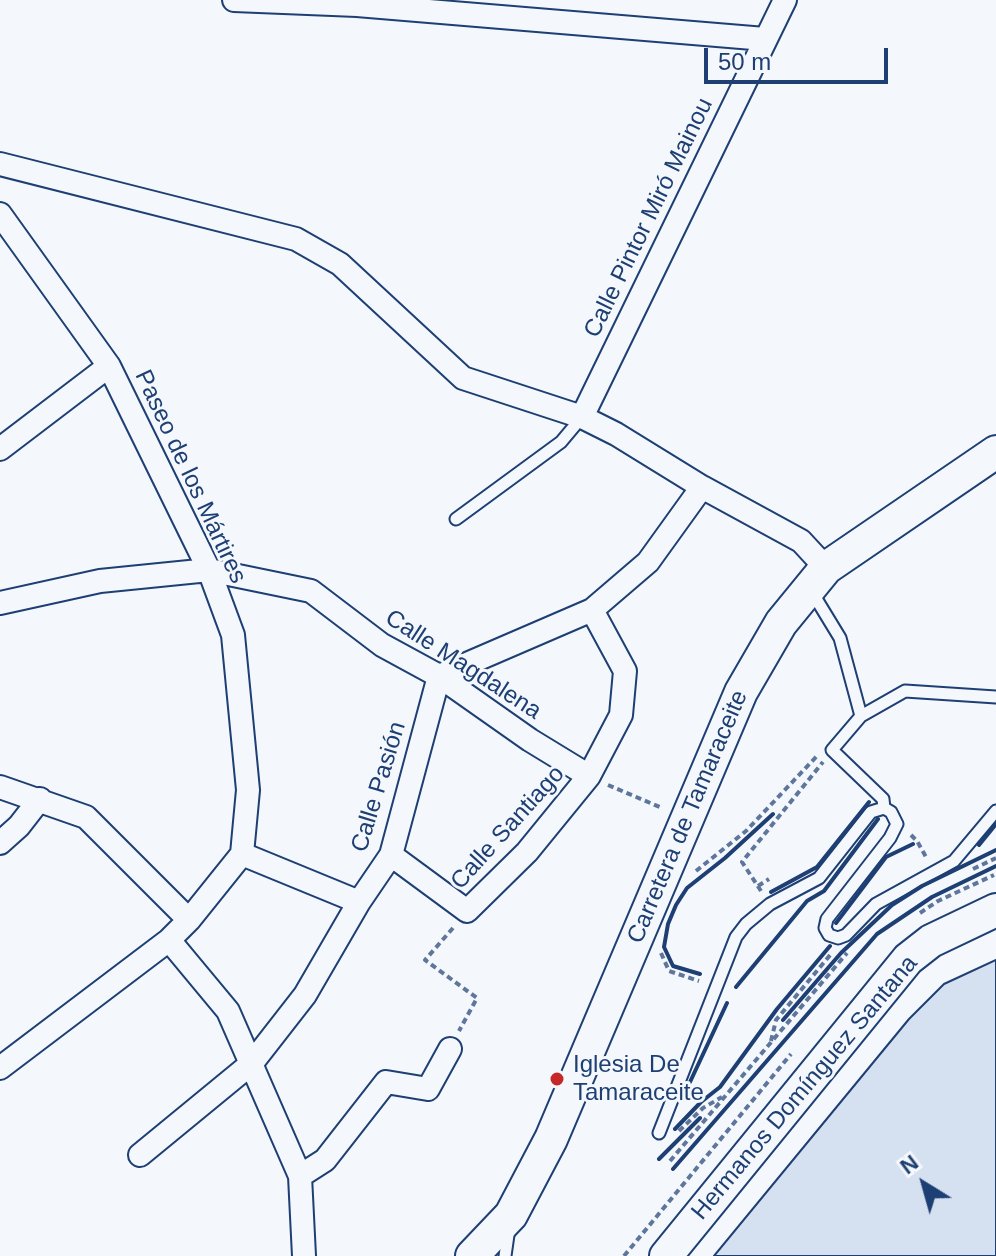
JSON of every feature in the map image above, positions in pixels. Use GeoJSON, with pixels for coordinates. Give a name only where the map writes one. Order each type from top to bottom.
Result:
{"type":"FeatureCollection","features":[{"type":"Feature","properties":{"kind":"main road","name":"Carretera de Tamaraceite"},"geometry":{"type":"LineString","coordinates":[[472,1256],[511,1215],[551,1139],[741,692],[781,623],[818,578],[996,452]]}},
{"type":"Feature","properties":{"kind":"main road","name":"Hermanos Domínguez Santana"},"geometry":{"type":"LineString","coordinates":[[666,1256],[908,959],[931,941],[996,910]]}},
{"type":"Feature","properties":{"kind":"street"},"geometry":{"type":"LineString","coordinates":[[234,0],[357,3],[765,39]]}},
{"type":"Feature","properties":{"kind":"street","name":"Calle Pintor Miró Mainou"},"geometry":{"type":"LineString","coordinates":[[582,417],[785,0]]}},
{"type":"Feature","properties":{"kind":"street"},"geometry":{"type":"LineString","coordinates":[[0,164],[296,239],[340,264],[463,378],[582,417],[616,434],[702,487],[801,541],[818,578]]}},
{"type":"Feature","properties":{"kind":"street","name":"Paseo de los Mártires"},"geometry":{"type":"LineString","coordinates":[[0,214],[109,366],[209,570],[233,635],[248,790],[242,854]]}},
{"type":"Feature","properties":{"kind":"street"},"geometry":{"type":"LineString","coordinates":[[0,449],[109,366]]}},
{"type":"Feature","properties":{"kind":"street"},"geometry":{"type":"LineString","coordinates":[[439,676],[592,610],[648,562],[702,487]]}},
{"type":"Feature","properties":{"kind":"street","name":"Calle Magdalena"},"geometry":{"type":"LineString","coordinates":[[0,603],[100,581],[209,570],[311,591],[382,645],[439,676],[530,740],[589,776]]}},
{"type":"Feature","properties":{"kind":"street","name":"Calle Santiago"},"geometry":{"type":"LineString","coordinates":[[467,911],[527,852],[589,776],[621,715],[625,671],[592,610]]}},
{"type":"Feature","properties":{"kind":"street","name":"Calle Pasión"},"geometry":{"type":"LineString","coordinates":[[140,1155],[252,1063],[305,995],[359,902],[391,855],[439,676]]}},
{"type":"Feature","properties":{"kind":"street"},"geometry":{"type":"LineString","coordinates":[[0,787],[86,817],[189,920]]}},
{"type":"Feature","properties":{"kind":"street"},"geometry":{"type":"LineString","coordinates":[[0,843],[19,826],[40,799]]}},
{"type":"Feature","properties":{"kind":"street"},"geometry":{"type":"LineString","coordinates":[[0,1068],[169,940],[242,854],[359,902]]}},
{"type":"Feature","properties":{"kind":"street"},"geometry":{"type":"LineString","coordinates":[[391,855],[467,911]]}},
{"type":"Feature","properties":{"kind":"street"},"geometry":{"type":"LineString","coordinates":[[169,940],[228,1011],[252,1063],[300,1176],[304,1256]]}},
{"type":"Feature","properties":{"kind":"street"},"geometry":{"type":"LineString","coordinates":[[300,1176],[325,1160],[386,1082],[428,1089],[450,1049]]}},
{"type":"Feature","properties":{"kind":"lane"},"geometry":{"type":"LineString","coordinates":[[456,519],[561,442],[582,417]]}},
{"type":"Feature","properties":{"kind":"lane"},"geometry":{"type":"LineString","coordinates":[[818,578],[840,638],[861,716]]}},
{"type":"Feature","properties":{"kind":"lane"},"geometry":{"type":"LineString","coordinates":[[884,808],[883,799],[832,750],[861,716],[905,691],[996,697]]}},
{"type":"Feature","properties":{"kind":"lane"},"geometry":{"type":"LineString","coordinates":[[659,1133],[736,937],[746,924],[770,904],[819,878],[871,812],[884,808],[891,812],[897,824],[890,838],[827,919],[825,928],[829,935],[838,938],[846,935],[876,904],[954,861],[996,811]]}},
{"type":"Feature","properties":{"kind":"lane"},"geometry":{"type":"LineString","coordinates":[[505,1256],[511,1215]]}},
{"type":"Feature","properties":{"kind":"path"},"geometry":{"type":"LineString","coordinates":[[693,874],[746,831],[826,745],[832,750],[742,862],[770,904]]}},
{"type":"Feature","properties":{"kind":"path"},"geometry":{"type":"LineString","coordinates":[[589,776],[686,819]]}},
{"type":"Feature","properties":{"kind":"path"},"geometry":{"type":"LineString","coordinates":[[917,841],[928,862]]}},
{"type":"Feature","properties":{"kind":"path"},"geometry":{"type":"LineString","coordinates":[[968,871],[996,858]]}},
{"type":"Feature","properties":{"kind":"path"},"geometry":{"type":"LineString","coordinates":[[758,886],[769,879]]}},
{"type":"Feature","properties":{"kind":"path","name":"Calle Santiago"},"geometry":{"type":"LineString","coordinates":[[450,1049],[477,998],[425,960],[467,911]]}},
{"type":"Feature","properties":{"kind":"path"},"geometry":{"type":"LineString","coordinates":[[770,1043],[776,1020],[838,946],[838,938]]}},
{"type":"Feature","properties":{"kind":"path"},"geometry":{"type":"LineString","coordinates":[[655,943],[669,971],[703,983]]}},
{"type":"Feature","properties":{"kind":"path"},"geometry":{"type":"LineString","coordinates":[[670,1161],[848,951]]}},
{"type":"Feature","properties":{"kind":"path"},"geometry":{"type":"LineString","coordinates":[[673,1137],[703,1108],[727,1094]]}},
{"type":"Feature","properties":{"kind":"building"},"geometry":{"type":"Polygon","coordinates":[[[996,960],[996,1256],[714,1256],[909,1019],[944,984],[996,960]]]}},
{"type":"Feature","properties":{"kind":"wall"},"geometry":{"type":"LineString","coordinates":[[771,892],[817,867],[869,802]]}},
{"type":"Feature","properties":{"kind":"wall"},"geometry":{"type":"LineString","coordinates":[[700,974],[673,966],[664,947],[668,924],[676,905],[687,888],[773,814]]}},
{"type":"Feature","properties":{"kind":"wall"},"geometry":{"type":"LineString","coordinates":[[736,987],[807,901],[824,891],[878,819]]}},
{"type":"Feature","properties":{"kind":"wall"},"geometry":{"type":"LineString","coordinates":[[979,845],[996,824]]}},
{"type":"Feature","properties":{"kind":"wall"},"geometry":{"type":"LineString","coordinates":[[836,923],[886,857],[913,844]]}},
{"type":"Feature","properties":{"kind":"wall"},"geometry":{"type":"LineString","coordinates":[[783,1020],[841,953],[892,905],[922,886],[996,850]]}},
{"type":"Feature","properties":{"kind":"wall"},"geometry":{"type":"LineString","coordinates":[[673,1169],[877,934],[932,897],[996,866]]}},
{"type":"Feature","properties":{"kind":"wall"},"geometry":{"type":"LineString","coordinates":[[675,1129],[720,1087],[777,1009],[830,946]]}},
{"type":"Feature","properties":{"kind":"wall"},"geometry":{"type":"LineString","coordinates":[[690,1082],[727,1003]]}},
{"type":"Feature","properties":{"kind":"wall"},"geometry":{"type":"LineString","coordinates":[[659,1159],[700,1118]]}},
{"type":"Feature","properties":{"kind":"place","name":"Iglesia De Tamaraceite"},"geometry":{"type":"Point","coordinates":[557,1079]}}]}
